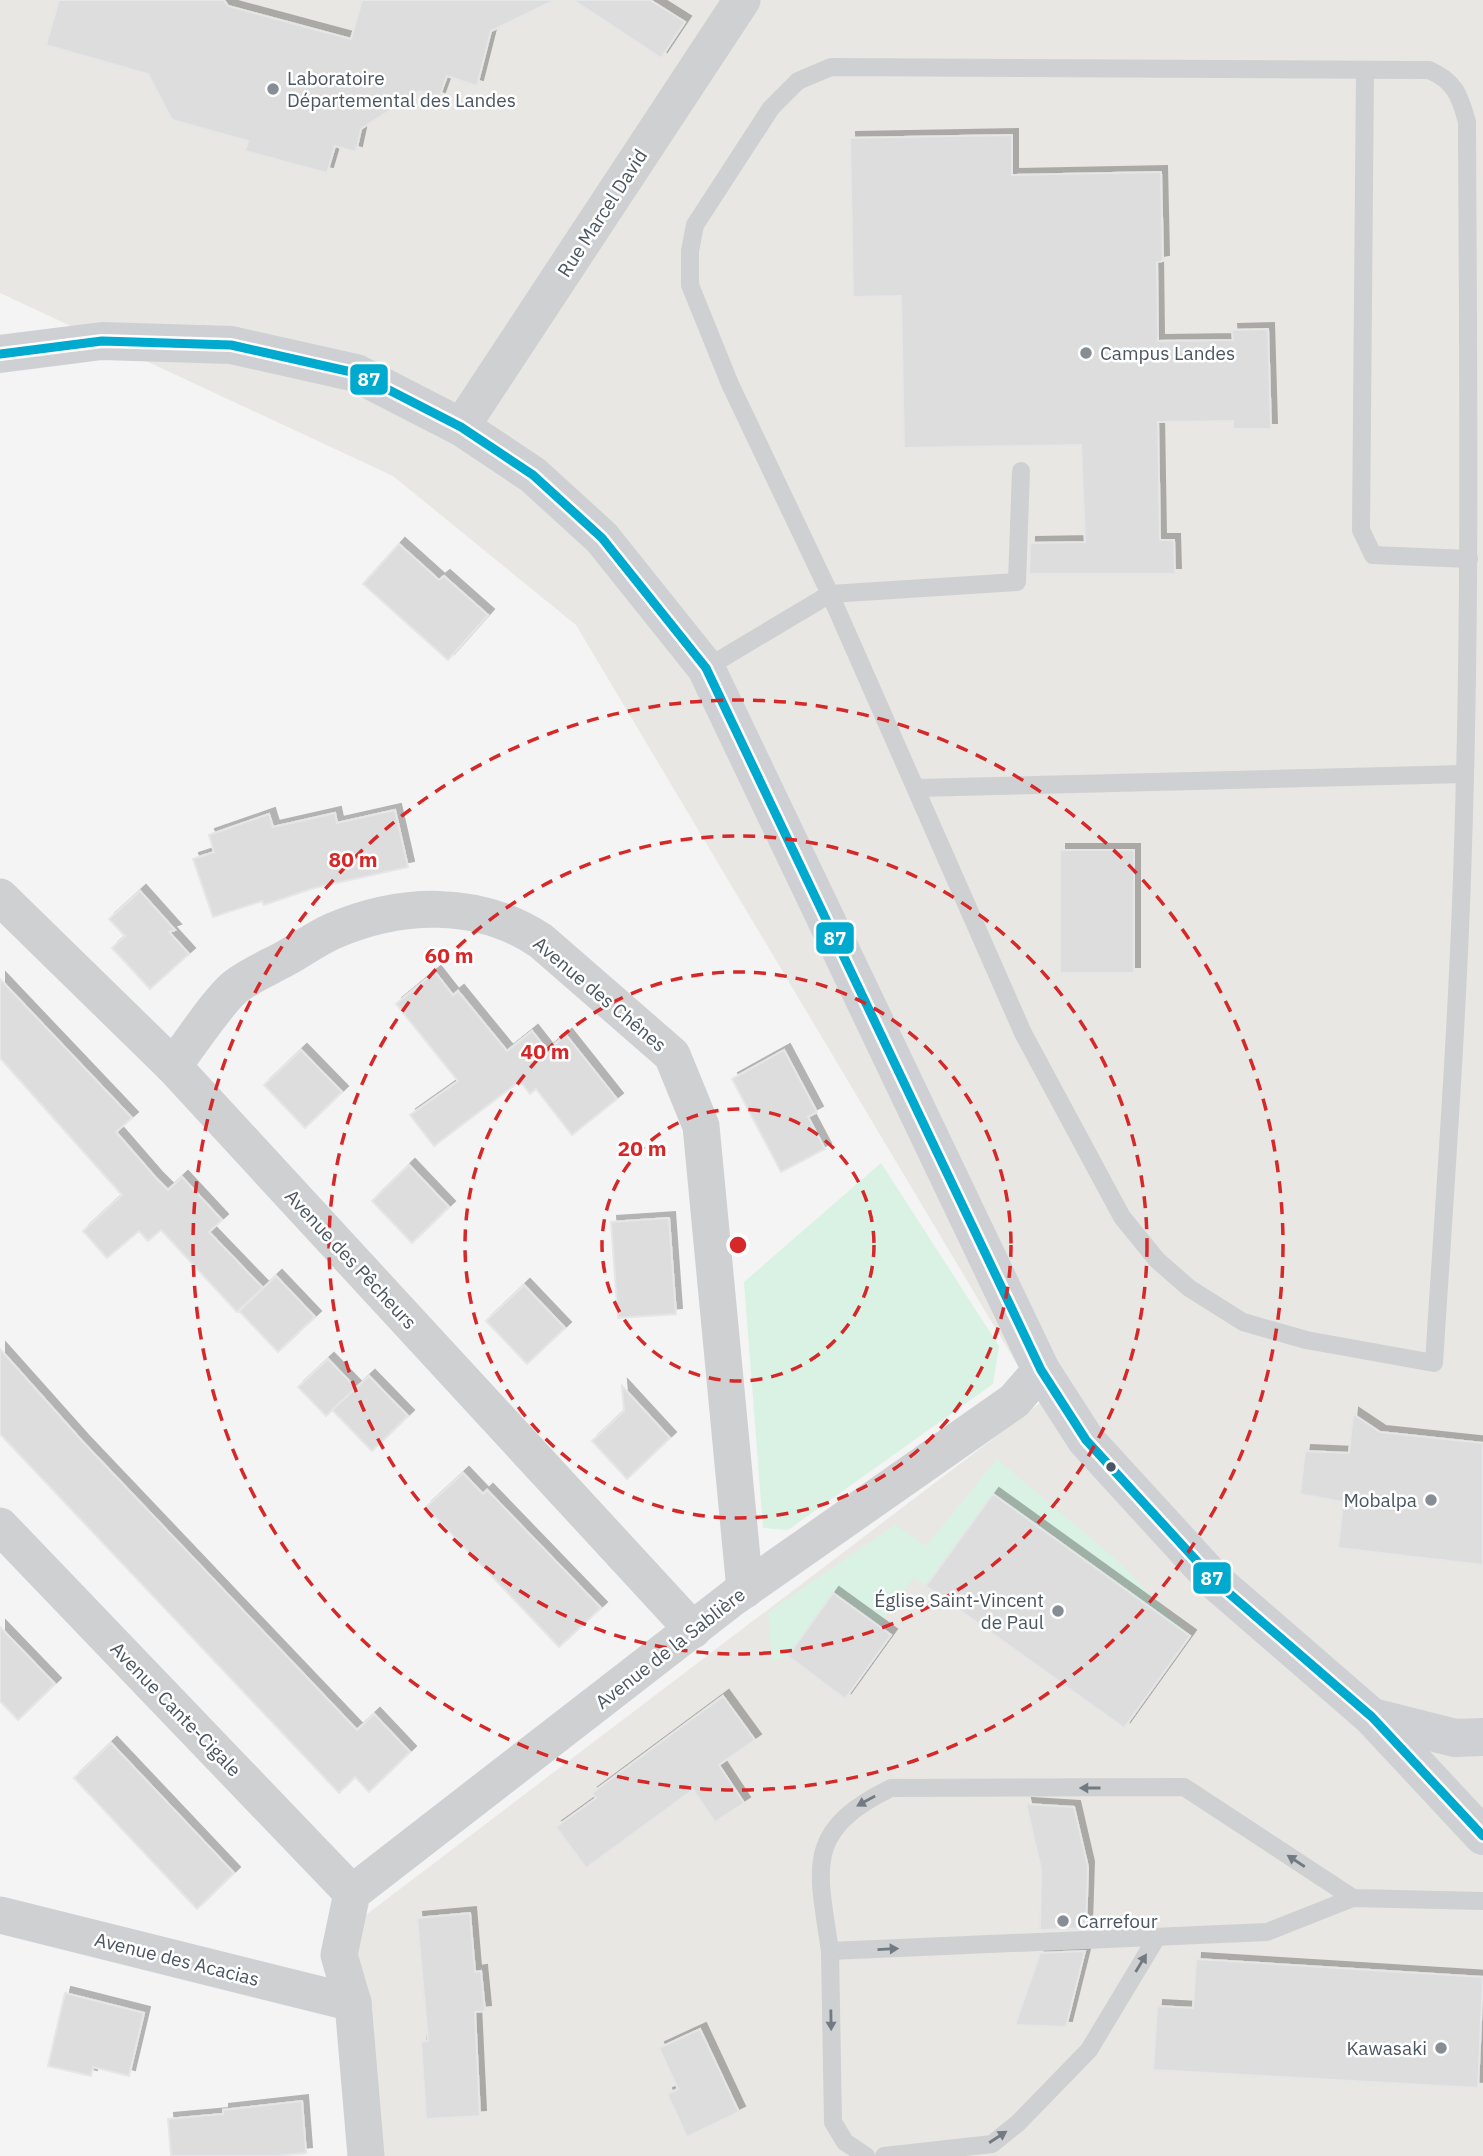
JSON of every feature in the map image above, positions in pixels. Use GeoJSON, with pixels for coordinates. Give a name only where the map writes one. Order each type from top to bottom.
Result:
{"type":"FeatureCollection","features":[{"type":"Feature","properties":{"kind":"main road"},"geometry":{"type":"LineString","coordinates":[[0,354],[102,341],[231,345],[356,373],[461,426],[533,475],[602,538],[706,667],[1041,1370],[1086,1440],[1216,1582],[1372,1717],[1483,1836]]}},
{"type":"Feature","properties":{"kind":"main road"},"geometry":{"type":"LineString","coordinates":[[1372,1717],[1455,1738],[1483,1737]]}},
{"type":"Feature","properties":{"kind":"street","name":"Rue Marcel David"},"geometry":{"type":"LineString","coordinates":[[461,426],[742,0]]}},
{"type":"Feature","properties":{"kind":"street","name":"Avenue des Pêcheurs"},"geometry":{"type":"LineString","coordinates":[[0,897],[173,1066],[693,1630]]}},
{"type":"Feature","properties":{"kind":"street","name":"Avenue des Chênes"},"geometry":{"type":"LineString","coordinates":[[173,1066],[234,987],[329,933],[366,918],[412,910],[455,909],[488,915],[518,926],[541,941],[672,1055],[701,1126],[745,1590]]}},
{"type":"Feature","properties":{"kind":"street","name":"Avenue de la Sablière"},"geometry":{"type":"LineString","coordinates":[[352,1893],[745,1590],[1014,1401],[1041,1370]]}},
{"type":"Feature","properties":{"kind":"street","name":"Avenue Cante-Cigale"},"geometry":{"type":"LineString","coordinates":[[0,1526],[352,1893]]}},
{"type":"Feature","properties":{"kind":"street"},"geometry":{"type":"LineString","coordinates":[[352,1893],[338,1955],[353,2003],[366,2156]]}},
{"type":"Feature","properties":{"kind":"street","name":"Avenue des Acacias"},"geometry":{"type":"LineString","coordinates":[[0,1915],[353,2003]]}},
{"type":"Feature","properties":{"kind":"lane"},"geometry":{"type":"LineString","coordinates":[[831,67],[1429,70],[1448,78],[1460,96],[1467,122],[1469,559],[1457,1013],[1434,1363],[1306,1340],[1243,1321],[1189,1288],[1157,1260],[1122,1217],[1023,1032],[830,594],[730,384],[690,285],[690,251],[695,225],[771,108],[799,81],[831,67]]}},
{"type":"Feature","properties":{"kind":"lane"},"geometry":{"type":"LineString","coordinates":[[1365,70],[1361,530],[1373,555],[1469,559]]}},
{"type":"Feature","properties":{"kind":"lane"},"geometry":{"type":"LineString","coordinates":[[706,667],[830,594],[1017,582],[1020,471]]}},
{"type":"Feature","properties":{"kind":"lane"},"geometry":{"type":"LineString","coordinates":[[916,788],[1464,774]]}},
{"type":"Feature","properties":{"kind":"lane"},"geometry":{"type":"LineString","coordinates":[[866,2156],[845,2142],[834,2122],[830,1951],[819,1877],[821,1854],[850,1810],[891,1788],[1184,1787],[1353,1898]]}},
{"type":"Feature","properties":{"kind":"lane"},"geometry":{"type":"LineString","coordinates":[[830,1951],[1266,1933],[1353,1898],[1483,1901]]}},
{"type":"Feature","properties":{"kind":"lane"},"geometry":{"type":"LineString","coordinates":[[884,2156],[992,2144],[1018,2123],[1089,2050],[1157,1937]]}},
{"type":"Feature","properties":{"kind":"shaded area"},"geometry":{"type":"Polygon","coordinates":[[[0,0],[1483,0],[1483,2156],[371,2156],[354,1924],[1040,1403],[576,625],[393,476],[0,293],[0,0]]]}},
{"type":"Feature","properties":{"kind":"green space"},"geometry":{"type":"Polygon","coordinates":[[[881,1163],[999,1346],[993,1384],[788,1530],[763,1528],[744,1282],[881,1163]]]}},
{"type":"Feature","properties":{"kind":"green space"},"geometry":{"type":"Polygon","coordinates":[[[997,1459],[1117,1560],[1190,1636],[993,1494],[926,1586],[914,1577],[879,1626],[833,1593],[788,1656],[772,1662],[768,1612],[895,1525],[926,1546],[997,1459]]]}},
{"type":"Feature","properties":{"kind":"building","name":"Laboratoire Départemental des Landes"},"geometry":{"type":"Polygon","coordinates":[[[59,0],[224,0],[228,6],[351,39],[362,0],[555,0],[491,31],[477,86],[447,76],[439,98],[419,91],[361,129],[356,152],[335,146],[327,173],[245,151],[248,141],[172,120],[148,74],[46,45],[59,0]]]}},
{"type":"Feature","properties":{"kind":"building"},"geometry":{"type":"Polygon","coordinates":[[[573,0],[650,0],[685,22],[661,58],[573,0]]]}},
{"type":"Feature","properties":{"kind":"building","name":"Campus Landes"},"geometry":{"type":"Polygon","coordinates":[[[1012,135],[1012,175],[1161,172],[1163,261],[1157,262],[1158,341],[1233,340],[1232,330],[1268,329],[1271,429],[1233,429],[1233,421],[1158,422],[1160,540],[1174,540],[1175,574],[1029,574],[1030,543],[1085,542],[1081,445],[904,448],[901,296],[853,297],[850,138],[1012,135]]]}},
{"type":"Feature","properties":{"kind":"building"},"geometry":{"type":"Polygon","coordinates":[[[399,544],[439,580],[444,576],[488,615],[448,660],[363,584],[399,544]]]}},
{"type":"Feature","properties":{"kind":"building"},"geometry":{"type":"Polygon","coordinates":[[[395,810],[408,867],[314,888],[264,905],[262,901],[213,917],[193,859],[214,852],[209,835],[269,814],[273,827],[335,813],[337,823],[395,810]]]}},
{"type":"Feature","properties":{"kind":"building"},"geometry":{"type":"Polygon","coordinates":[[[1060,850],[1134,850],[1134,973],[1060,973],[1060,850]]]}},
{"type":"Feature","properties":{"kind":"building"},"geometry":{"type":"Polygon","coordinates":[[[140,891],[175,930],[169,932],[189,954],[150,989],[112,948],[125,936],[109,919],[140,891]]]}},
{"type":"Feature","properties":{"kind":"building"},"geometry":{"type":"Polygon","coordinates":[[[435,972],[453,995],[458,991],[507,1051],[532,1031],[547,1050],[566,1035],[617,1099],[572,1135],[536,1089],[530,1094],[520,1081],[434,1146],[410,1115],[458,1081],[396,1004],[435,972]]]}},
{"type":"Feature","properties":{"kind":"building"},"geometry":{"type":"Polygon","coordinates":[[[0,979],[132,1118],[116,1132],[156,1178],[168,1190],[182,1177],[222,1220],[209,1232],[263,1288],[237,1312],[161,1230],[148,1241],[139,1231],[107,1258],[83,1231],[122,1195],[0,1058],[0,979]]]}},
{"type":"Feature","properties":{"kind":"building"},"geometry":{"type":"Polygon","coordinates":[[[301,1050],[342,1092],[305,1128],[264,1085],[301,1050]]]}},
{"type":"Feature","properties":{"kind":"building"},"geometry":{"type":"Polygon","coordinates":[[[784,1050],[817,1112],[808,1117],[825,1149],[781,1172],[732,1079],[784,1050]]]}},
{"type":"Feature","properties":{"kind":"building"},"geometry":{"type":"Polygon","coordinates":[[[409,1165],[449,1207],[412,1243],[372,1201],[409,1165]]]}},
{"type":"Feature","properties":{"kind":"building"},"geometry":{"type":"Polygon","coordinates":[[[669,1218],[676,1314],[618,1318],[611,1222],[669,1218]]]}},
{"type":"Feature","properties":{"kind":"building"},"geometry":{"type":"Polygon","coordinates":[[[276,1276],[315,1317],[278,1352],[239,1311],[276,1276]]]}},
{"type":"Feature","properties":{"kind":"building"},"geometry":{"type":"Polygon","coordinates":[[[524,1285],[565,1328],[527,1364],[486,1321],[524,1285]]]}},
{"type":"Feature","properties":{"kind":"building"},"geometry":{"type":"Polygon","coordinates":[[[0,1349],[83,1442],[357,1730],[374,1714],[410,1752],[369,1792],[355,1777],[339,1793],[0,1434],[0,1349]]]}},
{"type":"Feature","properties":{"kind":"building"},"geometry":{"type":"Polygon","coordinates":[[[328,1359],[356,1388],[326,1416],[298,1387],[328,1359]]]}},
{"type":"Feature","properties":{"kind":"building"},"geometry":{"type":"Polygon","coordinates":[[[369,1376],[408,1416],[372,1451],[332,1410],[369,1376]]]}},
{"type":"Feature","properties":{"kind":"building"},"geometry":{"type":"Polygon","coordinates":[[[622,1386],[670,1438],[627,1479],[592,1441],[624,1411],[622,1386]]]}},
{"type":"Feature","properties":{"kind":"building"},"geometry":{"type":"Polygon","coordinates":[[[1353,1414],[1380,1432],[1483,1443],[1483,1565],[1338,1548],[1343,1502],[1300,1494],[1305,1451],[1349,1453],[1353,1414]]]}},
{"type":"Feature","properties":{"kind":"building"},"geometry":{"type":"Polygon","coordinates":[[[463,1473],[483,1494],[487,1490],[601,1608],[559,1647],[426,1507],[463,1473]]]}},
{"type":"Feature","properties":{"kind":"building","name":"Église Saint-Vincent de Paul"},"geometry":{"type":"Polygon","coordinates":[[[993,1494],[1190,1636],[1124,1728],[926,1586],[993,1494]]]}},
{"type":"Feature","properties":{"kind":"building"},"geometry":{"type":"Polygon","coordinates":[[[833,1593],[891,1635],[845,1699],[788,1656],[833,1593]]]}},
{"type":"Feature","properties":{"kind":"building"},"geometry":{"type":"Polygon","coordinates":[[[0,1627],[55,1684],[18,1720],[0,1701],[0,1627]]]}},
{"type":"Feature","properties":{"kind":"building"},"geometry":{"type":"Polygon","coordinates":[[[723,1696],[755,1740],[719,1765],[744,1803],[715,1822],[693,1790],[586,1868],[556,1827],[596,1798],[592,1793],[723,1696]]]}},
{"type":"Feature","properties":{"kind":"building"},"geometry":{"type":"Polygon","coordinates":[[[111,1743],[234,1873],[197,1909],[74,1778],[111,1743]]]}},
{"type":"Feature","properties":{"kind":"building"},"geometry":{"type":"Polygon","coordinates":[[[1026,1804],[1074,1807],[1088,1867],[1086,1928],[1040,1930],[1041,1869],[1026,1804]]]}},
{"type":"Feature","properties":{"kind":"building"},"geometry":{"type":"Polygon","coordinates":[[[470,1913],[475,1972],[481,1971],[485,2011],[475,2012],[480,2116],[426,2119],[421,2042],[428,2041],[417,1918],[470,1913]]]}},
{"type":"Feature","properties":{"kind":"building"},"geometry":{"type":"Polygon","coordinates":[[[1085,1951],[1066,2027],[1015,2025],[1040,1953],[1085,1951]]]}},
{"type":"Feature","properties":{"kind":"building"},"geometry":{"type":"Polygon","coordinates":[[[1196,1959],[1483,1977],[1478,2088],[1153,2070],[1157,2006],[1193,2008],[1196,1959]]]}},
{"type":"Feature","properties":{"kind":"building"},"geometry":{"type":"Polygon","coordinates":[[[65,1993],[144,2013],[129,2076],[93,2067],[91,2076],[48,2066],[65,1993]]]}},
{"type":"Feature","properties":{"kind":"building"},"geometry":{"type":"Polygon","coordinates":[[[700,2029],[739,2112],[687,2137],[667,2094],[678,2089],[659,2048],[700,2029]]]}},
{"type":"Feature","properties":{"kind":"building"},"geometry":{"type":"Polygon","coordinates":[[[302,2101],[306,2153],[276,2156],[171,2156],[168,2119],[223,2114],[223,2110],[302,2101]]]}},
{"type":"Feature","properties":{"kind":"transit line","name":"87"},"geometry":{"type":"LineString","coordinates":[[0,354],[102,341],[231,345],[356,373],[461,427],[533,475],[602,538],[706,668],[1041,1370],[1086,1440],[1216,1582],[1372,1717],[1483,1836]]}},
{"type":"Feature","properties":{"kind":"place","name":"Laboratoire Départemental des Landes"},"geometry":{"type":"Point","coordinates":[273,89]}},
{"type":"Feature","properties":{"kind":"place","name":"Campus Landes"},"geometry":{"type":"Point","coordinates":[1086,353]}},
{"type":"Feature","properties":{"kind":"place","name":"Mobalpa"},"geometry":{"type":"Point","coordinates":[1431,1500]}},
{"type":"Feature","properties":{"kind":"place","name":"Église Saint-Vincent de Paul"},"geometry":{"type":"Point","coordinates":[1058,1611]}},
{"type":"Feature","properties":{"kind":"place","name":"Carrefour"},"geometry":{"type":"Point","coordinates":[1063,1921]}},
{"type":"Feature","properties":{"kind":"place","name":"Kawasaki"},"geometry":{"type":"Point","coordinates":[1441,2048]}}]}
